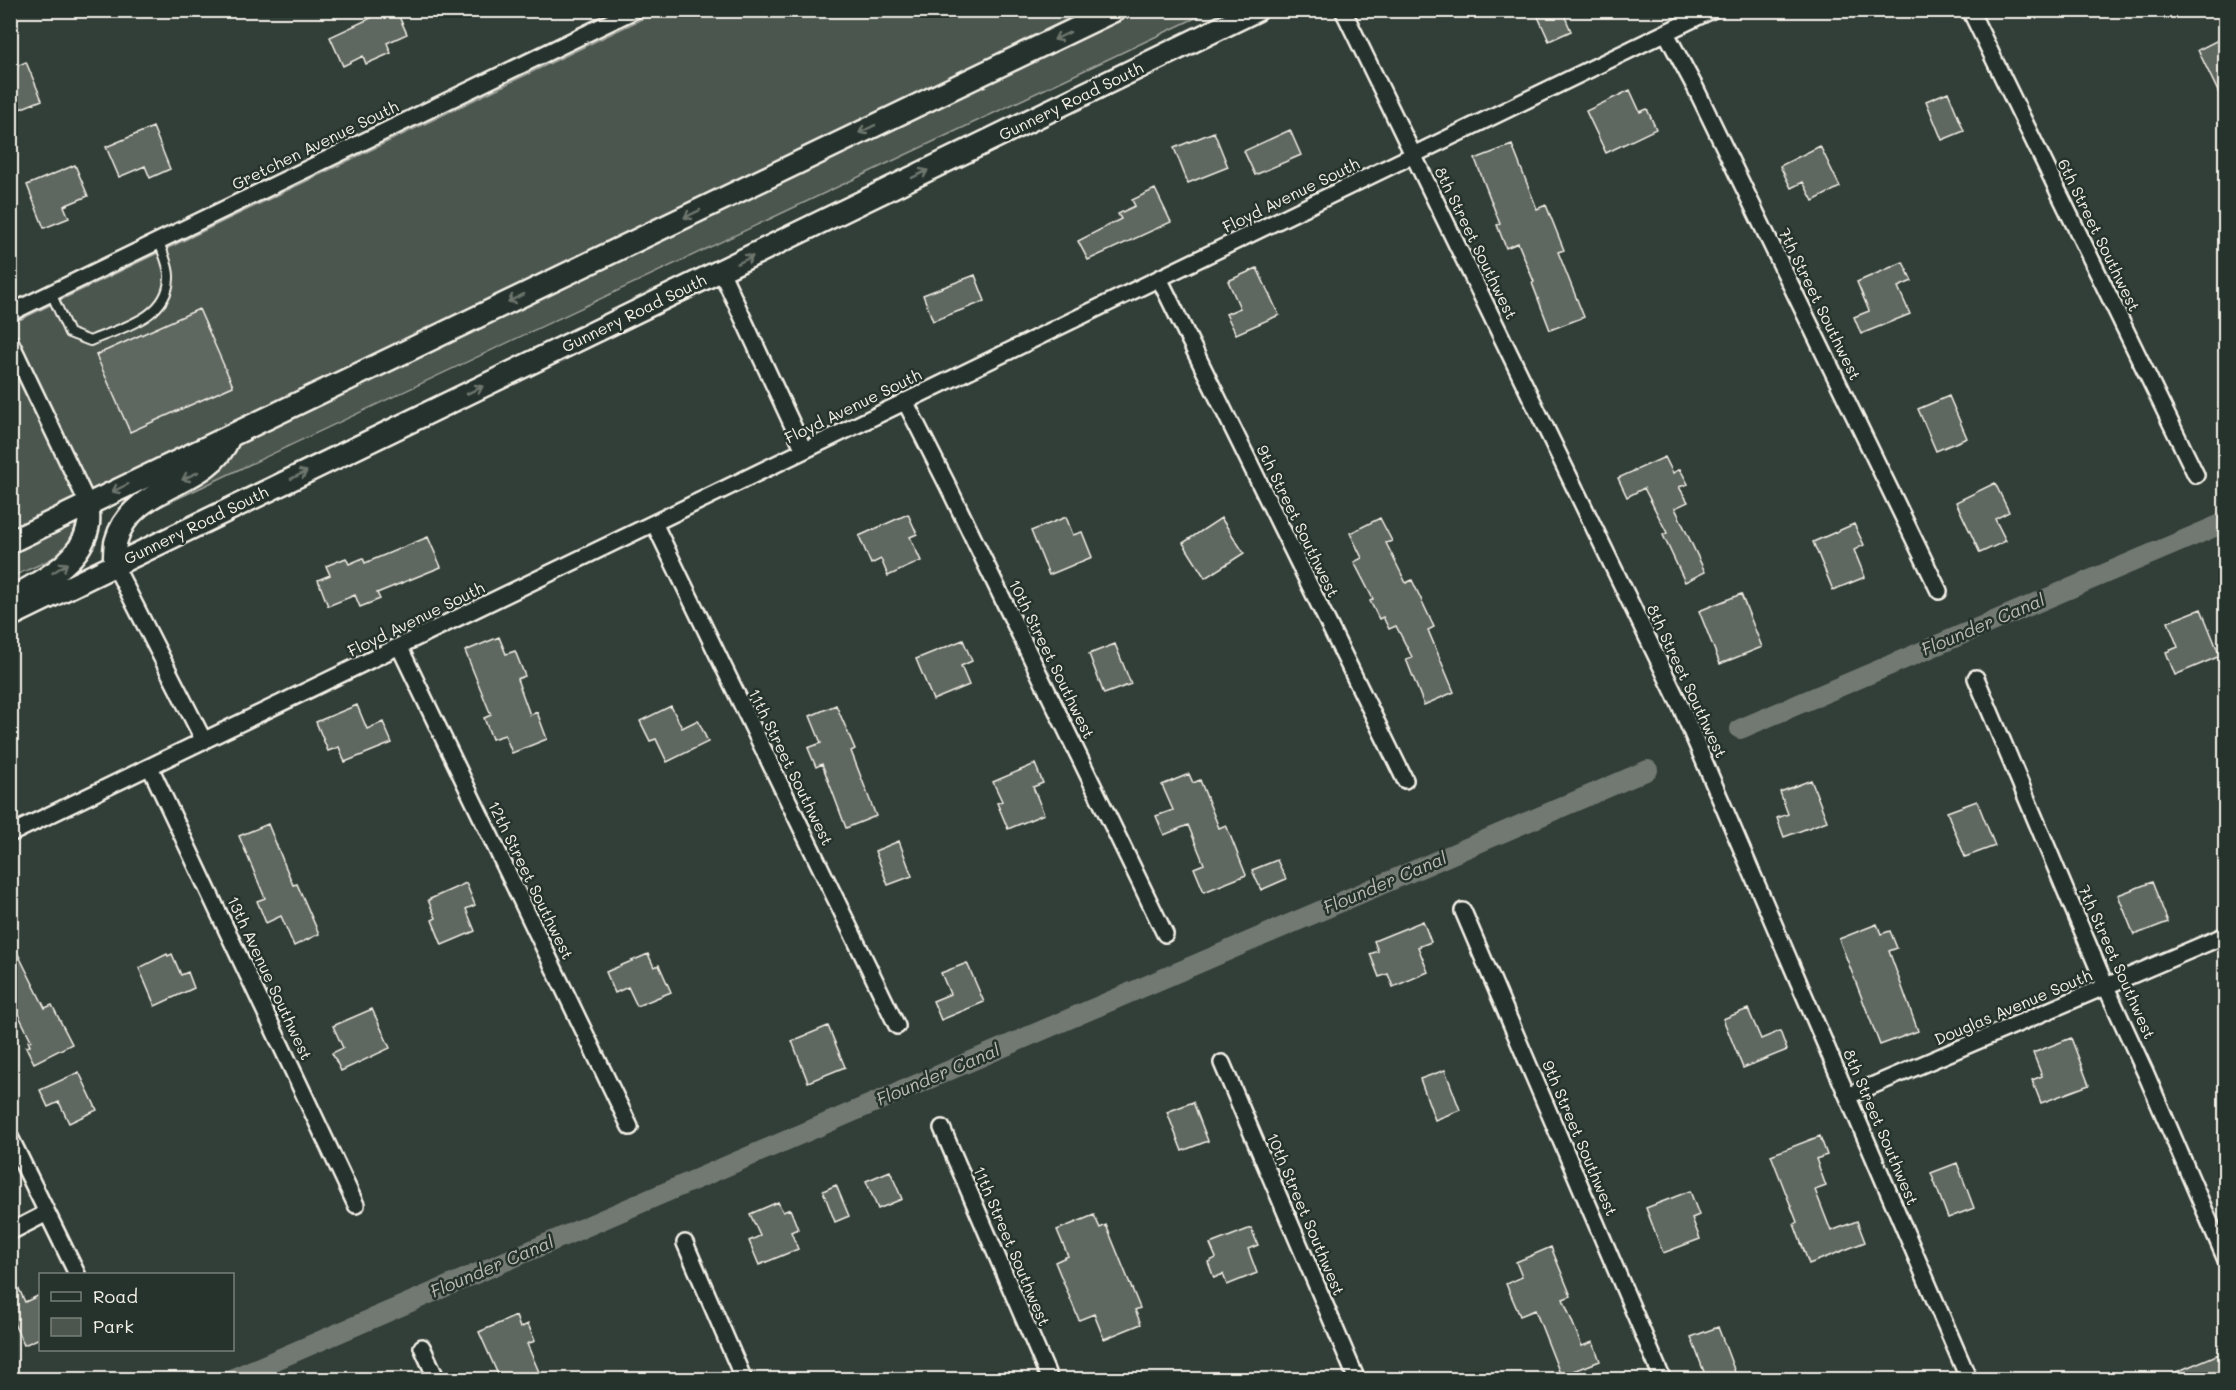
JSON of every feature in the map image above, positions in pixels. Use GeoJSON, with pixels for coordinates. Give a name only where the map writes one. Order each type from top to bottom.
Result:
{"type":"FeatureCollection","features":[{"type":"Feature","properties":{"kind":"main road"},"geometry":{"type":"LineString","coordinates":[[10,542],[1115,10]]}},
{"type":"Feature","properties":{"kind":"main road","name":"Gunnery Road South"},"geometry":{"type":"LineString","coordinates":[[10,616],[1257,10]]}},
{"type":"Feature","properties":{"kind":"main road"},"geometry":{"type":"LineString","coordinates":[[114,564],[115,543],[124,520],[152,495],[204,469],[224,450],[230,436]]}},
{"type":"Feature","properties":{"kind":"main road"},"geometry":{"type":"LineString","coordinates":[[10,599],[69,562],[82,544],[89,525],[88,504]]}},
{"type":"Feature","properties":{"kind":"street","name":"8th Street Southwest"},"geometry":{"type":"LineString","coordinates":[[1343,10],[1680,705],[1969,1380]]}},
{"type":"Feature","properties":{"kind":"street","name":"Floyd Avenue South"},"geometry":{"type":"LineString","coordinates":[[10,834],[400,648],[1712,10]]}},
{"type":"Feature","properties":{"kind":"street","name":"6th Street Southwest"},"geometry":{"type":"LineString","coordinates":[[1970,10],[2196,476]]}},
{"type":"Feature","properties":{"kind":"street","name":"Gretchen Avenue South"},"geometry":{"type":"LineString","coordinates":[[10,313],[631,11]]}},
{"type":"Feature","properties":{"kind":"street","name":"7th Street Southwest"},"geometry":{"type":"LineString","coordinates":[[1666,33],[1706,110],[1939,591]]}},
{"type":"Feature","properties":{"kind":"street"},"geometry":{"type":"LineString","coordinates":[[721,271],[804,450]]}},
{"type":"Feature","properties":{"kind":"street","name":"9th Street Southwest"},"geometry":{"type":"LineString","coordinates":[[1159,278],[1405,780]]}},
{"type":"Feature","properties":{"kind":"street"},"geometry":{"type":"LineString","coordinates":[[10,341],[88,504]]}},
{"type":"Feature","properties":{"kind":"street","name":"10th Street Southwest"},"geometry":{"type":"LineString","coordinates":[[905,402],[1166,934]]}},
{"type":"Feature","properties":{"kind":"street","name":"11th Street Southwest"},"geometry":{"type":"LineString","coordinates":[[654,523],[897,1026]]}},
{"type":"Feature","properties":{"kind":"street"},"geometry":{"type":"LineString","coordinates":[[114,564],[204,741]]}},
{"type":"Feature","properties":{"kind":"street","name":"12th Street Southwest"},"geometry":{"type":"LineString","coordinates":[[400,648],[630,1127]]}},
{"type":"Feature","properties":{"kind":"street","name":"7th Street Southwest"},"geometry":{"type":"LineString","coordinates":[[1976,678],[2106,987],[2226,1260]]}},
{"type":"Feature","properties":{"kind":"street","name":"13th Avenue Southwest"},"geometry":{"type":"LineString","coordinates":[[150,767],[356,1204]]}},
{"type":"Feature","properties":{"kind":"street","name":"9th Street Southwest"},"geometry":{"type":"LineString","coordinates":[[1463,911],[1663,1380]]}},
{"type":"Feature","properties":{"kind":"street","name":"Douglas Avenue South"},"geometry":{"type":"LineString","coordinates":[[1848,1096],[2226,935]]}},
{"type":"Feature","properties":{"kind":"street","name":"10th Street Southwest"},"geometry":{"type":"LineString","coordinates":[[1222,1063],[1357,1380]]}},
{"type":"Feature","properties":{"kind":"street","name":"11th Street Southwest"},"geometry":{"type":"LineString","coordinates":[[942,1128],[1050,1380]]}},
{"type":"Feature","properties":{"kind":"street"},"geometry":{"type":"LineString","coordinates":[[10,1137],[76,1273]]}},
{"type":"Feature","properties":{"kind":"street"},"geometry":{"type":"LineString","coordinates":[[10,1233],[47,1213]]}},
{"type":"Feature","properties":{"kind":"street"},"geometry":{"type":"LineString","coordinates":[[685,1243],[744,1380]]}},
{"type":"Feature","properties":{"kind":"street"},"geometry":{"type":"LineString","coordinates":[[422,1347],[437,1380]]}},
{"type":"Feature","properties":{"kind":"lane"},"geometry":{"type":"LineString","coordinates":[[51,293],[69,333],[90,341],[148,317],[164,299],[170,277],[159,241]]}},
{"type":"Feature","properties":{"kind":"green space"},"geometry":{"type":"Polygon","coordinates":[[[658,11],[1091,11],[230,425],[224,423],[222,429],[85,494],[76,495],[76,498],[11,531],[11,324],[658,11]]]}},
{"type":"Feature","properties":{"kind":"green space"},"geometry":{"type":"Polygon","coordinates":[[[1137,11],[1210,11],[149,512],[220,467],[230,457],[238,443],[1137,11]]]}},
{"type":"Feature","properties":{"kind":"green space"},"geometry":{"type":"Polygon","coordinates":[[[78,520],[77,532],[72,542],[64,550],[43,563],[11,577],[11,553],[78,520]]]}},
{"type":"Feature","properties":{"kind":"building"},"geometry":{"type":"Polygon","coordinates":[[[388,10],[396,10],[407,34],[387,43],[391,53],[366,64],[363,56],[343,66],[330,37],[388,10]]]}},
{"type":"Feature","properties":{"kind":"building"},"geometry":{"type":"Polygon","coordinates":[[[1535,10],[1562,10],[1571,31],[1549,41],[1535,10]]]}},
{"type":"Feature","properties":{"kind":"building"},"geometry":{"type":"Polygon","coordinates":[[[2226,36],[2226,108],[2198,50],[2226,36]]]}},
{"type":"Feature","properties":{"kind":"building"},"geometry":{"type":"Polygon","coordinates":[[[26,62],[42,100],[10,113],[10,69],[26,62]]]}},
{"type":"Feature","properties":{"kind":"building"},"geometry":{"type":"Polygon","coordinates":[[[1630,90],[1640,112],[1647,109],[1656,129],[1606,153],[1586,111],[1630,90]]]}},
{"type":"Feature","properties":{"kind":"building"},"geometry":{"type":"Polygon","coordinates":[[[1948,92],[1964,131],[1942,140],[1926,101],[1948,92]]]}},
{"type":"Feature","properties":{"kind":"building"},"geometry":{"type":"Polygon","coordinates":[[[153,127],[170,169],[150,178],[145,166],[119,177],[106,147],[153,127]]]}},
{"type":"Feature","properties":{"kind":"building"},"geometry":{"type":"Polygon","coordinates":[[[1290,130],[1301,155],[1255,175],[1244,151],[1290,130]]]}},
{"type":"Feature","properties":{"kind":"building"},"geometry":{"type":"Polygon","coordinates":[[[1214,132],[1228,167],[1188,183],[1174,148],[1214,132]]]}},
{"type":"Feature","properties":{"kind":"building"},"geometry":{"type":"Polygon","coordinates":[[[1512,145],[1537,209],[1546,205],[1564,250],[1558,252],[1584,317],[1550,330],[1518,243],[1506,248],[1497,225],[1500,224],[1475,159],[1512,145]]]}},
{"type":"Feature","properties":{"kind":"building"},"geometry":{"type":"Polygon","coordinates":[[[1820,146],[1840,187],[1813,201],[1803,182],[1791,188],[1780,166],[1820,146]]]}},
{"type":"Feature","properties":{"kind":"building"},"geometry":{"type":"Polygon","coordinates":[[[75,165],[88,196],[64,206],[69,218],[44,228],[27,185],[75,165]]]}},
{"type":"Feature","properties":{"kind":"building"},"geometry":{"type":"Polygon","coordinates":[[[1155,189],[1171,222],[1088,260],[1078,241],[1121,219],[1118,214],[1135,206],[1132,200],[1155,189]]]}},
{"type":"Feature","properties":{"kind":"building"},"geometry":{"type":"Polygon","coordinates":[[[1903,262],[1912,281],[1898,287],[1910,314],[1861,334],[1854,317],[1869,311],[1857,282],[1903,262]]]}},
{"type":"Feature","properties":{"kind":"building"},"geometry":{"type":"Polygon","coordinates":[[[1257,268],[1279,315],[1236,334],[1226,314],[1240,308],[1228,281],[1257,268]]]}},
{"type":"Feature","properties":{"kind":"building"},"geometry":{"type":"Polygon","coordinates":[[[975,275],[985,301],[933,321],[923,295],[975,275]]]}},
{"type":"Feature","properties":{"kind":"building"},"geometry":{"type":"Polygon","coordinates":[[[199,309],[233,386],[130,432],[96,355],[199,309]]]}},
{"type":"Feature","properties":{"kind":"building"},"geometry":{"type":"Polygon","coordinates":[[[1949,396],[1967,438],[1936,451],[1918,409],[1949,396]]]}},
{"type":"Feature","properties":{"kind":"building"},"geometry":{"type":"Polygon","coordinates":[[[1665,457],[1673,473],[1680,469],[1688,484],[1679,487],[1688,502],[1675,508],[1705,572],[1685,582],[1663,535],[1667,533],[1644,488],[1627,497],[1618,478],[1665,457]]]}},
{"type":"Feature","properties":{"kind":"building"},"geometry":{"type":"Polygon","coordinates":[[[1995,483],[2009,512],[1995,519],[2006,541],[1980,553],[1956,502],[1995,483]]]}},
{"type":"Feature","properties":{"kind":"building"},"geometry":{"type":"Polygon","coordinates":[[[908,514],[917,534],[910,537],[921,561],[888,576],[881,559],[871,564],[859,536],[908,514]]]}},
{"type":"Feature","properties":{"kind":"building"},"geometry":{"type":"Polygon","coordinates":[[[1066,517],[1073,535],[1082,532],[1092,557],[1049,575],[1031,531],[1066,517]]]}},
{"type":"Feature","properties":{"kind":"building"},"geometry":{"type":"Polygon","coordinates":[[[1221,518],[1244,553],[1205,578],[1183,543],[1221,518]]]}},
{"type":"Feature","properties":{"kind":"building"},"geometry":{"type":"Polygon","coordinates":[[[1380,518],[1392,541],[1386,543],[1406,583],[1412,580],[1434,627],[1428,630],[1454,692],[1424,705],[1406,659],[1412,657],[1396,626],[1389,629],[1383,617],[1379,619],[1370,601],[1373,599],[1354,562],[1362,558],[1350,533],[1380,518]]]}},
{"type":"Feature","properties":{"kind":"building"},"geometry":{"type":"Polygon","coordinates":[[[1854,524],[1864,545],[1854,550],[1865,577],[1833,590],[1813,542],[1854,524]]]}},
{"type":"Feature","properties":{"kind":"building"},"geometry":{"type":"Polygon","coordinates":[[[428,537],[441,567],[377,593],[380,599],[360,607],[355,595],[328,606],[318,580],[330,575],[326,566],[346,558],[349,564],[363,558],[365,563],[428,537]]]}},
{"type":"Feature","properties":{"kind":"building"},"geometry":{"type":"Polygon","coordinates":[[[1741,594],[1762,647],[1720,664],[1699,611],[1741,594]]]}},
{"type":"Feature","properties":{"kind":"building"},"geometry":{"type":"Polygon","coordinates":[[[2201,609],[2220,656],[2175,675],[2166,652],[2178,647],[2168,622],[2201,609]]]}},
{"type":"Feature","properties":{"kind":"building"},"geometry":{"type":"Polygon","coordinates":[[[499,637],[506,654],[515,651],[525,676],[517,679],[530,715],[537,712],[547,739],[512,753],[505,735],[492,739],[484,718],[491,715],[465,651],[499,637]]]}},
{"type":"Feature","properties":{"kind":"building"},"geometry":{"type":"Polygon","coordinates":[[[963,640],[972,661],[961,666],[969,685],[933,700],[916,659],[963,640]]]}},
{"type":"Feature","properties":{"kind":"building"},"geometry":{"type":"Polygon","coordinates":[[[1115,644],[1131,684],[1104,694],[1089,654],[1115,644]]]}},
{"type":"Feature","properties":{"kind":"building"},"geometry":{"type":"Polygon","coordinates":[[[357,705],[367,729],[383,722],[392,743],[345,762],[339,747],[328,751],[316,722],[357,705]]]}},
{"type":"Feature","properties":{"kind":"building"},"geometry":{"type":"Polygon","coordinates":[[[836,705],[855,749],[851,751],[876,816],[846,828],[822,764],[816,767],[808,748],[821,743],[810,716],[836,705]]]}},
{"type":"Feature","properties":{"kind":"building"},"geometry":{"type":"Polygon","coordinates":[[[671,706],[682,728],[698,720],[708,742],[667,762],[656,739],[650,741],[640,721],[671,706]]]}},
{"type":"Feature","properties":{"kind":"building"},"geometry":{"type":"Polygon","coordinates":[[[1035,764],[1043,783],[1033,787],[1044,814],[1008,829],[997,803],[1002,801],[993,782],[1035,764]]]}},
{"type":"Feature","properties":{"kind":"building"},"geometry":{"type":"Polygon","coordinates":[[[1189,774],[1193,783],[1200,780],[1219,828],[1226,825],[1246,875],[1204,892],[1194,868],[1204,864],[1188,825],[1164,835],[1156,816],[1173,810],[1162,785],[1189,774]]]}},
{"type":"Feature","properties":{"kind":"building"},"geometry":{"type":"Polygon","coordinates":[[[1811,780],[1827,821],[1784,837],[1777,818],[1788,814],[1780,792],[1811,780]]]}},
{"type":"Feature","properties":{"kind":"building"},"geometry":{"type":"Polygon","coordinates":[[[1977,801],[1995,846],[1965,857],[1947,812],[1977,801]]]}},
{"type":"Feature","properties":{"kind":"building"},"geometry":{"type":"Polygon","coordinates":[[[268,824],[293,885],[297,884],[319,934],[294,946],[281,916],[266,923],[257,901],[265,898],[239,836],[268,824]]]}},
{"type":"Feature","properties":{"kind":"building"},"geometry":{"type":"Polygon","coordinates":[[[899,841],[912,876],[888,885],[875,851],[899,841]]]}},
{"type":"Feature","properties":{"kind":"building"},"geometry":{"type":"Polygon","coordinates":[[[1277,860],[1286,879],[1261,890],[1252,870],[1277,860]]]}},
{"type":"Feature","properties":{"kind":"building"},"geometry":{"type":"Polygon","coordinates":[[[2152,882],[2168,922],[2134,935],[2118,895],[2152,882]]]}},
{"type":"Feature","properties":{"kind":"building"},"geometry":{"type":"Polygon","coordinates":[[[466,883],[475,905],[466,909],[475,931],[442,945],[432,920],[436,918],[428,900],[466,883]]]}},
{"type":"Feature","properties":{"kind":"building"},"geometry":{"type":"Polygon","coordinates":[[[1423,921],[1431,942],[1418,947],[1428,972],[1393,987],[1388,974],[1379,977],[1370,954],[1378,951],[1374,941],[1423,921]]]}},
{"type":"Feature","properties":{"kind":"building"},"geometry":{"type":"Polygon","coordinates":[[[1877,924],[1881,934],[1890,931],[1897,948],[1889,951],[1918,1031],[1880,1045],[1839,939],[1877,924]]]}},
{"type":"Feature","properties":{"kind":"building"},"geometry":{"type":"Polygon","coordinates":[[[10,938],[45,1008],[52,1005],[72,1044],[34,1063],[26,1047],[30,1046],[28,1041],[31,1040],[10,998],[10,938]]]}},
{"type":"Feature","properties":{"kind":"building"},"geometry":{"type":"Polygon","coordinates":[[[167,954],[168,956],[172,954],[181,975],[188,972],[194,988],[155,1006],[139,968],[167,954]]]}},
{"type":"Feature","properties":{"kind":"building"},"geometry":{"type":"Polygon","coordinates":[[[648,954],[654,967],[659,965],[671,992],[637,1006],[628,987],[615,993],[606,972],[648,954]]]}},
{"type":"Feature","properties":{"kind":"building"},"geometry":{"type":"Polygon","coordinates":[[[967,963],[984,1002],[941,1020],[933,1001],[950,994],[941,973],[967,963]]]}},
{"type":"Feature","properties":{"kind":"building"},"geometry":{"type":"Polygon","coordinates":[[[372,1009],[390,1048],[341,1071],[332,1053],[343,1048],[333,1026],[372,1009]]]}},
{"type":"Feature","properties":{"kind":"building"},"geometry":{"type":"Polygon","coordinates":[[[1748,1009],[1761,1039],[1780,1031],[1787,1050],[1743,1068],[1723,1019],[1748,1009]]]}},
{"type":"Feature","properties":{"kind":"building"},"geometry":{"type":"Polygon","coordinates":[[[828,1026],[845,1067],[808,1082],[792,1041],[828,1026]]]}},
{"type":"Feature","properties":{"kind":"building"},"geometry":{"type":"Polygon","coordinates":[[[2071,1038],[2089,1085],[2041,1103],[2032,1080],[2042,1076],[2033,1053],[2071,1038]]]}},
{"type":"Feature","properties":{"kind":"building"},"geometry":{"type":"Polygon","coordinates":[[[1445,1070],[1460,1110],[1435,1120],[1420,1079],[1445,1070]]]}},
{"type":"Feature","properties":{"kind":"building"},"geometry":{"type":"Polygon","coordinates":[[[79,1072],[97,1110],[69,1123],[59,1102],[48,1107],[40,1090],[79,1072]]]}},
{"type":"Feature","properties":{"kind":"building"},"geometry":{"type":"Polygon","coordinates":[[[1193,1102],[1208,1141],[1182,1151],[1167,1112],[1193,1102]]]}},
{"type":"Feature","properties":{"kind":"building"},"geometry":{"type":"Polygon","coordinates":[[[1820,1136],[1827,1155],[1816,1159],[1826,1186],[1815,1190],[1831,1231],[1857,1221],[1865,1242],[1809,1264],[1794,1224],[1797,1222],[1771,1155],[1820,1136]]]}},
{"type":"Feature","properties":{"kind":"building"},"geometry":{"type":"Polygon","coordinates":[[[1957,1163],[1974,1208],[1948,1218],[1931,1173],[1957,1163]]]}},
{"type":"Feature","properties":{"kind":"building"},"geometry":{"type":"Polygon","coordinates":[[[890,1171],[902,1199],[878,1209],[866,1181],[890,1171]]]}},
{"type":"Feature","properties":{"kind":"building"},"geometry":{"type":"Polygon","coordinates":[[[836,1185],[849,1216],[835,1222],[823,1191],[836,1185]]]}},
{"type":"Feature","properties":{"kind":"building"},"geometry":{"type":"Polygon","coordinates":[[[1690,1191],[1699,1215],[1692,1218],[1700,1239],[1663,1253],[1646,1208],[1690,1191]]]}},
{"type":"Feature","properties":{"kind":"building"},"geometry":{"type":"Polygon","coordinates":[[[778,1202],[783,1212],[790,1209],[798,1229],[791,1232],[798,1249],[759,1265],[749,1241],[760,1236],[750,1214],[778,1202]]]}},
{"type":"Feature","properties":{"kind":"building"},"geometry":{"type":"Polygon","coordinates":[[[1094,1215],[1100,1228],[1106,1225],[1140,1308],[1135,1310],[1141,1324],[1104,1339],[1094,1314],[1079,1320],[1055,1262],[1068,1256],[1057,1230],[1094,1215]]]}},
{"type":"Feature","properties":{"kind":"building"},"geometry":{"type":"Polygon","coordinates":[[[1251,1228],[1258,1245],[1248,1249],[1257,1273],[1227,1285],[1223,1274],[1214,1278],[1208,1262],[1216,1258],[1210,1244],[1251,1228]]]}},
{"type":"Feature","properties":{"kind":"building"},"geometry":{"type":"Polygon","coordinates":[[[1551,1247],[1571,1296],[1563,1299],[1582,1346],[1593,1342],[1600,1361],[1561,1376],[1535,1310],[1520,1316],[1506,1284],[1522,1277],[1516,1262],[1551,1247]]]}},
{"type":"Feature","properties":{"kind":"building"},"geometry":{"type":"Polygon","coordinates":[[[10,1269],[25,1302],[39,1295],[39,1338],[24,1345],[10,1315],[10,1269]]]}},
{"type":"Feature","properties":{"kind":"building"},"geometry":{"type":"Polygon","coordinates":[[[516,1316],[520,1328],[528,1324],[535,1341],[527,1344],[542,1379],[500,1379],[479,1332],[516,1316]]]}},
{"type":"Feature","properties":{"kind":"building"},"geometry":{"type":"Polygon","coordinates":[[[1718,1327],[1738,1380],[1707,1380],[1691,1337],[1718,1327]]]}},
{"type":"Feature","properties":{"kind":"building"},"geometry":{"type":"Polygon","coordinates":[[[2219,1354],[2226,1374],[2211,1380],[2157,1380],[2219,1354]]]}},
{"type":"Feature","properties":{"kind":"waterway","name":"Flounder Canal"},"geometry":{"type":"LineString","coordinates":[[1740,729],[2226,522]]}},
{"type":"Feature","properties":{"kind":"waterway","name":"Flounder Canal"},"geometry":{"type":"LineString","coordinates":[[229,1380],[1648,770]]}}]}
